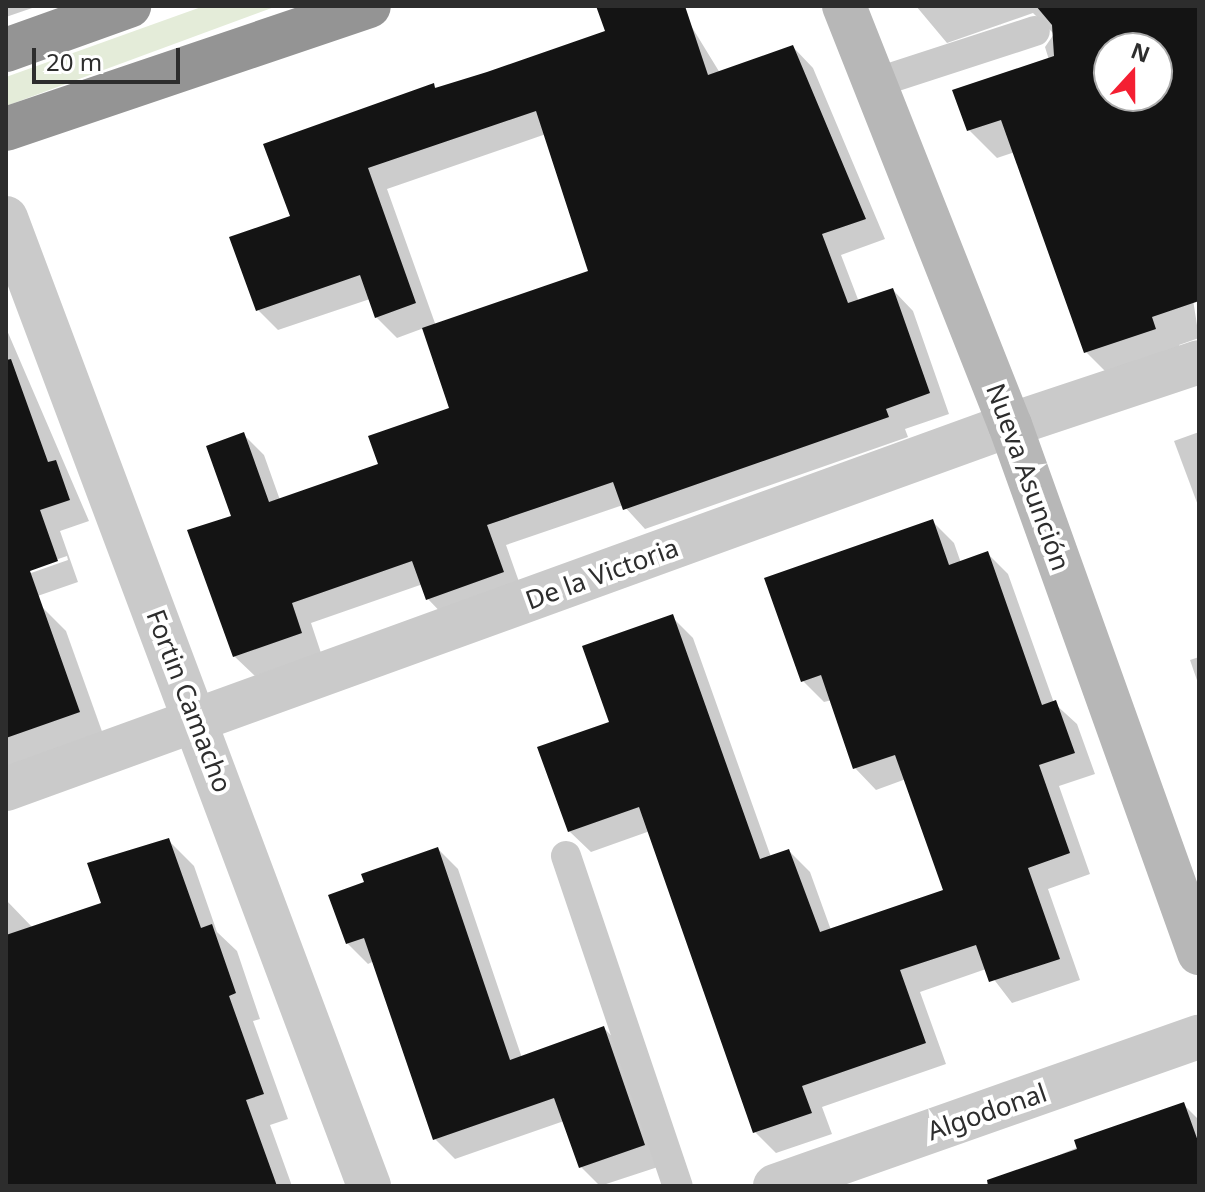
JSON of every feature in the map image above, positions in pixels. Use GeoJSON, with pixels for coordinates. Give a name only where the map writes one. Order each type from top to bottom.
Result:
{"type":"FeatureCollection","features":[{"type":"Feature","properties":{"kind":"highway"},"geometry":{"type":"LineString","coordinates":[[6,50],[129,6]]}},
{"type":"Feature","properties":{"kind":"highway"},"geometry":{"type":"LineString","coordinates":[[6,129],[369,6]]}},
{"type":"Feature","properties":{"kind":"street","name":"Nueva Asunción"},"geometry":{"type":"LineString","coordinates":[[844,6],[1010,425],[1199,953]]}},
{"type":"Feature","properties":{"kind":"street","name":"Fortin Camacho"},"geometry":{"type":"LineString","coordinates":[[6,218],[369,1186]]}},
{"type":"Feature","properties":{"kind":"street","name":"De la Victoria"},"geometry":{"type":"LineString","coordinates":[[6,789],[197,723],[1010,425],[1199,362]]}},
{"type":"Feature","properties":{"kind":"street","name":"Algodonal"},"geometry":{"type":"LineString","coordinates":[[775,1186],[1199,1037]]}},
{"type":"Feature","properties":{"kind":"lane"},"geometry":{"type":"LineString","coordinates":[[875,83],[1035,31]]}},
{"type":"Feature","properties":{"kind":"lane"},"geometry":{"type":"LineString","coordinates":[[566,856],[678,1186]]}},
{"type":"Feature","properties":{"kind":"green space"},"geometry":{"type":"Polygon","coordinates":[[[204,6],[277,6],[6,106],[6,77],[204,6]]]}},
{"type":"Feature","properties":{"kind":"building"},"geometry":{"type":"Polygon","coordinates":[[[596,6],[685,6],[708,75],[793,45],[866,219],[822,234],[848,303],[893,288],[930,393],[886,409],[889,417],[623,510],[613,482],[487,525],[504,572],[426,600],[412,561],[292,603],[302,633],[233,657],[187,530],[231,516],[206,446],[244,432],[269,502],[378,464],[368,436],[449,408],[422,328],[588,271],[536,111],[368,168],[416,303],[375,318],[360,275],[256,311],[229,237],[290,216],[263,144],[434,83],[435,88],[605,31],[596,6]]]}},
{"type":"Feature","properties":{"kind":"building"},"geometry":{"type":"Polygon","coordinates":[[[1036,6],[1199,6],[1199,301],[1152,317],[1156,329],[1084,353],[1001,120],[967,131],[952,90],[1054,56],[1052,25],[1036,6]]]}},
{"type":"Feature","properties":{"kind":"building"},"geometry":{"type":"Polygon","coordinates":[[[11,359],[48,462],[56,460],[70,500],[40,510],[58,561],[30,571],[80,712],[6,738],[6,360],[11,359]]]}},
{"type":"Feature","properties":{"kind":"building"},"geometry":{"type":"Polygon","coordinates":[[[933,519],[949,565],[988,551],[1042,705],[1056,700],[1075,753],[1039,765],[1070,853],[1028,868],[1060,959],[989,982],[976,945],[900,970],[926,1043],[802,1086],[812,1113],[753,1133],[639,807],[568,832],[537,747],[609,722],[582,646],[673,614],[760,859],[789,849],[820,932],[943,890],[895,755],[853,769],[821,675],[801,682],[764,578],[933,519]]]}},
{"type":"Feature","properties":{"kind":"building"},"geometry":{"type":"Polygon","coordinates":[[[169,838],[201,928],[212,924],[236,993],[229,996],[264,1094],[246,1100],[277,1186],[6,1186],[6,935],[101,903],[87,863],[169,838]]]}},
{"type":"Feature","properties":{"kind":"building"},"geometry":{"type":"Polygon","coordinates":[[[438,847],[510,1060],[604,1026],[645,1145],[579,1168],[554,1098],[433,1140],[364,938],[346,944],[328,895],[364,882],[361,874],[438,847]]]}},
{"type":"Feature","properties":{"kind":"building"},"geometry":{"type":"Polygon","coordinates":[[[1184,1102],[1199,1144],[1199,1186],[988,1186],[987,1180],[1077,1149],[1074,1140],[1184,1102]]]}}]}
